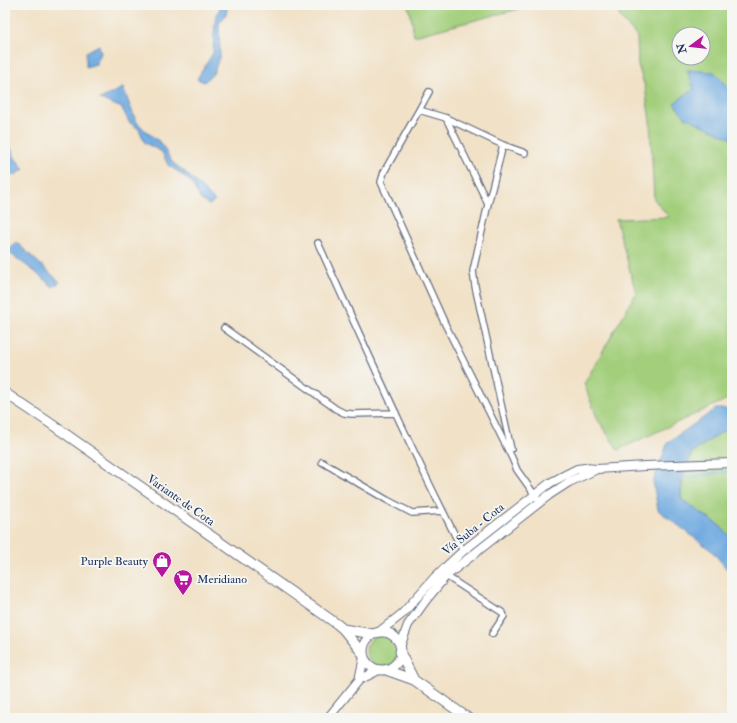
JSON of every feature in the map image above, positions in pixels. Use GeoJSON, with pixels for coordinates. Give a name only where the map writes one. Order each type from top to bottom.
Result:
{"type":"FeatureCollection","features":[{"type":"Feature","properties":{"kind":"main road","name":"Variante de Cota"},"geometry":{"type":"LineString","coordinates":[[5,393],[343,629],[363,655]]}},
{"type":"Feature","properties":{"kind":"main road","name":"Vía Suba - Cota"},"geometry":{"type":"LineString","coordinates":[[376,633],[402,614],[435,577],[463,551],[535,495],[556,480],[577,469],[732,463]]}},
{"type":"Feature","properties":{"kind":"main road","name":"Vía Suba - Cota"},"geometry":{"type":"LineString","coordinates":[[400,650],[408,625],[446,576],[540,502],[569,482],[597,469]]}},
{"type":"Feature","properties":{"kind":"main road","name":"Variante de Cota"},"geometry":{"type":"LineString","coordinates":[[343,629],[376,633]]}},
{"type":"Feature","properties":{"kind":"main road"},"geometry":{"type":"LineString","coordinates":[[359,680],[365,642],[376,633],[385,632],[395,637],[414,680]]}},
{"type":"Feature","properties":{"kind":"main road"},"geometry":{"type":"LineString","coordinates":[[328,718],[359,680],[392,667],[399,658],[400,650]]}},
{"type":"Feature","properties":{"kind":"main road"},"geometry":{"type":"LineString","coordinates":[[363,655],[366,662],[370,666],[414,680],[468,718]]}},
{"type":"Feature","properties":{"kind":"street"},"geometry":{"type":"LineString","coordinates":[[429,92],[384,172],[381,182],[445,324],[517,470],[540,502]]}},
{"type":"Feature","properties":{"kind":"street"},"geometry":{"type":"LineString","coordinates":[[419,110],[446,118],[525,154]]}},
{"type":"Feature","properties":{"kind":"street"},"geometry":{"type":"LineString","coordinates":[[446,118],[488,204]]}},
{"type":"Feature","properties":{"kind":"street"},"geometry":{"type":"LineString","coordinates":[[504,145],[472,271],[512,458]]}},
{"type":"Feature","properties":{"kind":"street"},"geometry":{"type":"LineString","coordinates":[[318,243],[396,413],[463,551]]}},
{"type":"Feature","properties":{"kind":"street"},"geometry":{"type":"LineString","coordinates":[[224,328],[336,409],[344,413],[396,413]]}},
{"type":"Feature","properties":{"kind":"street"},"geometry":{"type":"LineString","coordinates":[[322,462],[412,513],[443,511]]}},
{"type":"Feature","properties":{"kind":"street"},"geometry":{"type":"LineString","coordinates":[[446,576],[503,613],[504,616],[492,634]]}},
{"type":"Feature","properties":{"kind":"green space"},"geometry":{"type":"Polygon","coordinates":[[[408,5],[534,5],[414,36],[408,5]]]}},
{"type":"Feature","properties":{"kind":"green space"},"geometry":{"type":"Polygon","coordinates":[[[614,5],[732,5],[732,397],[618,450],[598,420],[584,384],[636,293],[616,219],[669,217],[654,199],[650,121],[645,87],[638,65],[637,37],[621,18],[614,5]]]}},
{"type":"Feature","properties":{"kind":"green space"},"geometry":{"type":"Polygon","coordinates":[[[723,431],[732,431],[732,539],[720,526],[681,499],[682,478],[692,453],[723,431]]]}},
{"type":"Feature","properties":{"kind":"green space"},"geometry":{"type":"Polygon","coordinates":[[[379,635],[385,635],[395,642],[398,651],[397,657],[391,664],[385,667],[379,667],[369,660],[366,654],[366,648],[373,638],[379,635]]]}},
{"type":"Feature","properties":{"kind":"water"},"geometry":{"type":"Polygon","coordinates":[[[221,5],[228,5],[226,14],[219,24],[220,56],[213,74],[204,82],[197,79],[213,53],[215,20],[221,5]]]}},
{"type":"Feature","properties":{"kind":"water"},"geometry":{"type":"Polygon","coordinates":[[[99,45],[101,53],[96,64],[86,67],[86,52],[99,45]]]}},
{"type":"Feature","properties":{"kind":"water"},"geometry":{"type":"Polygon","coordinates":[[[687,70],[714,72],[732,92],[732,139],[685,117],[674,103],[694,89],[687,70]]]}},
{"type":"Feature","properties":{"kind":"water"},"geometry":{"type":"Polygon","coordinates":[[[123,88],[136,121],[161,143],[172,162],[185,172],[215,201],[209,205],[200,199],[192,183],[168,165],[162,152],[145,143],[139,129],[129,122],[122,108],[100,99],[123,88]]]}},
{"type":"Feature","properties":{"kind":"water"},"geometry":{"type":"Polygon","coordinates":[[[5,142],[8,142],[15,158],[24,169],[15,175],[5,171],[5,142]]]}},
{"type":"Feature","properties":{"kind":"water"},"geometry":{"type":"Polygon","coordinates":[[[16,242],[60,282],[53,287],[8,252],[16,242]]]}},
{"type":"Feature","properties":{"kind":"water"},"geometry":{"type":"Polygon","coordinates":[[[716,409],[732,409],[732,431],[723,431],[691,453],[682,478],[681,499],[720,526],[732,539],[732,575],[712,551],[658,510],[653,482],[668,442],[716,409]]]}},
{"type":"Feature","properties":{"kind":"waterway"},"geometry":{"type":"LineString","coordinates":[[680,478],[732,471]]}},
{"type":"Feature","properties":{"kind":"place","name":"Purple Beauty"},"geometry":{"type":"Point","coordinates":[162,578]}},
{"type":"Feature","properties":{"kind":"place","name":"Meridiano"},"geometry":{"type":"Point","coordinates":[183,596]}}]}
